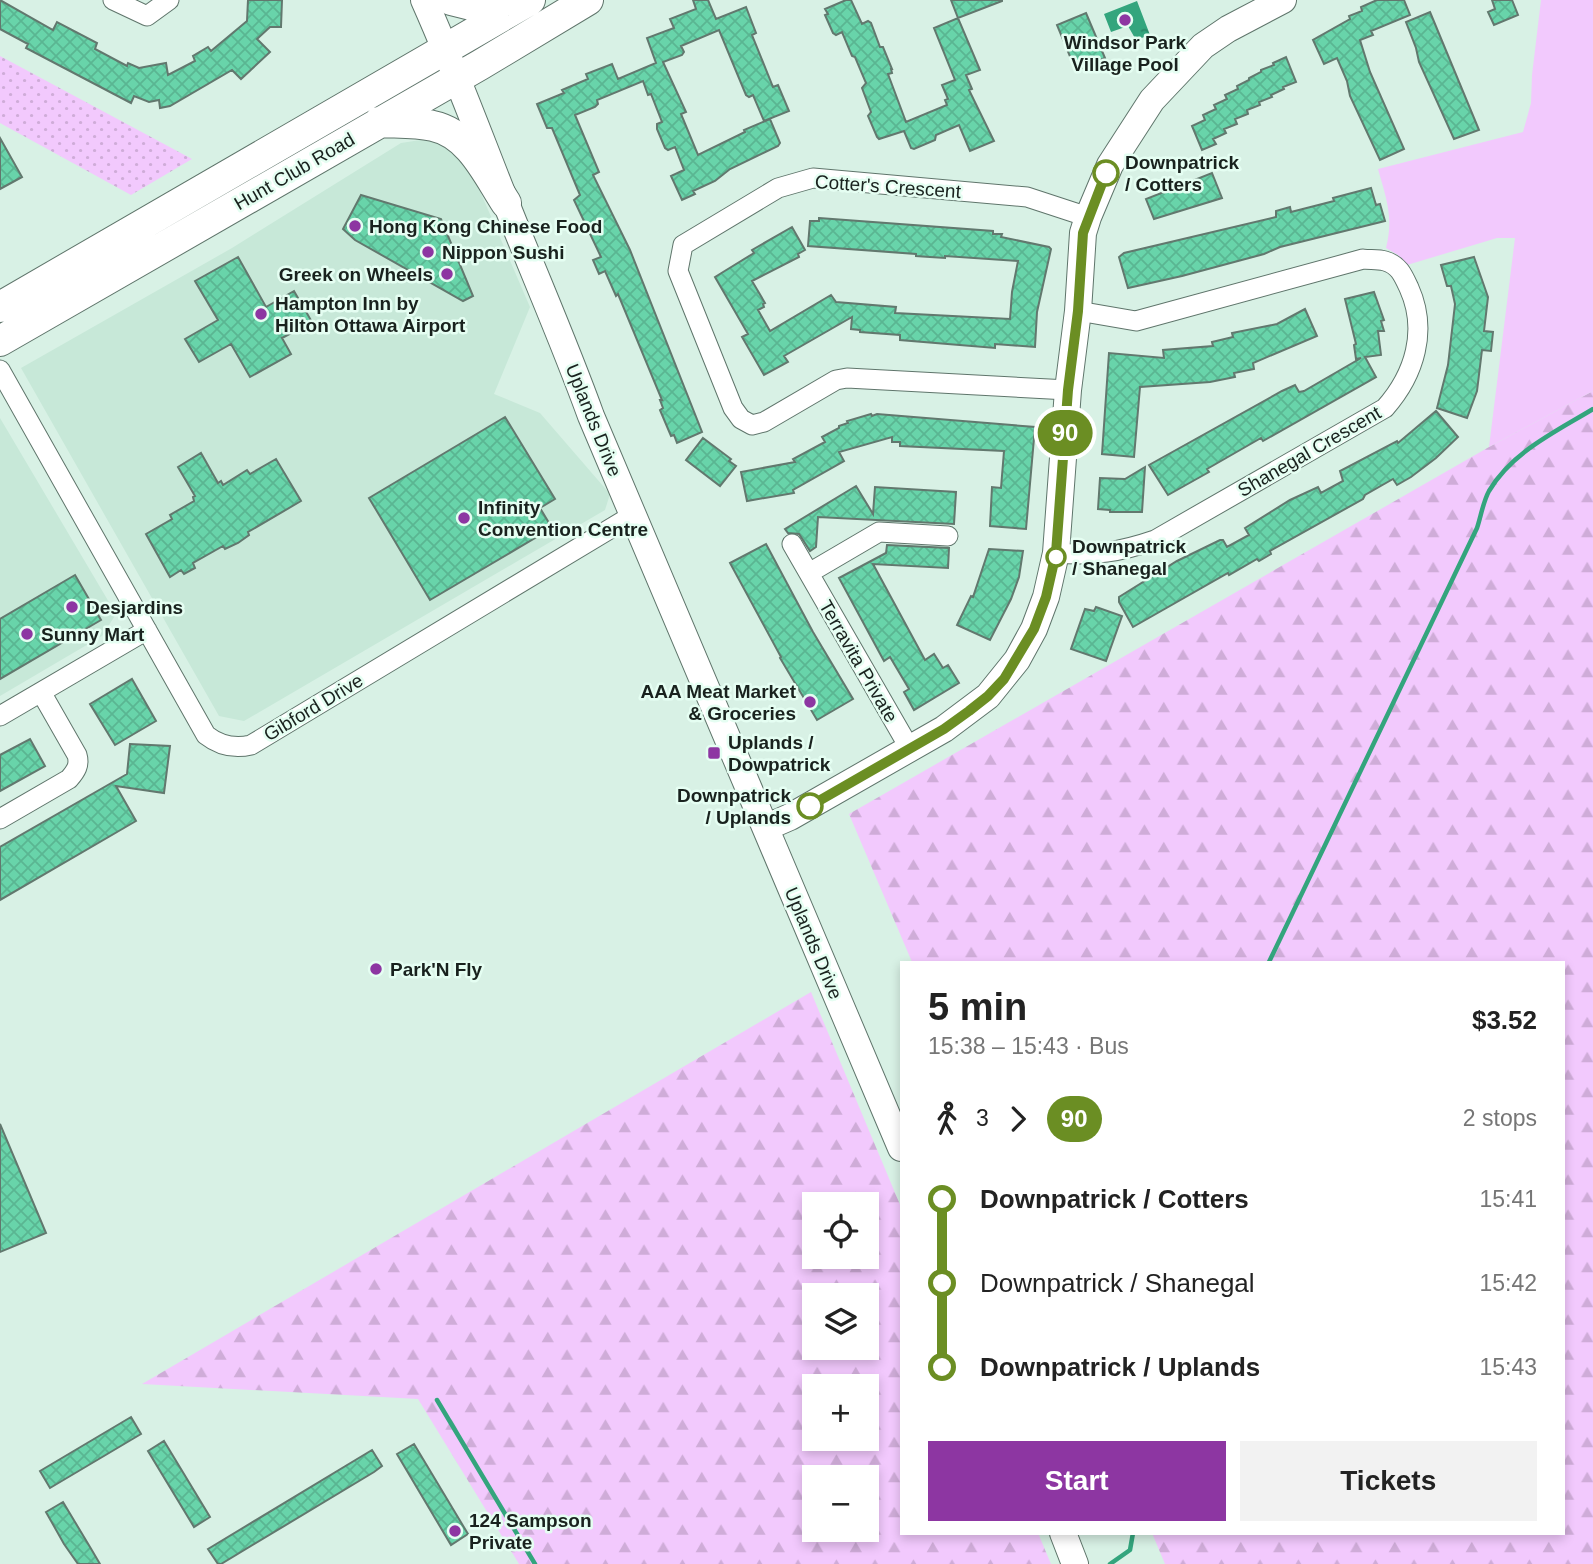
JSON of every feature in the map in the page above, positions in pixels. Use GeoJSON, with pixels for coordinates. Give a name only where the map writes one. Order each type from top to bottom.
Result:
{"type":"FeatureCollection","features":[{"type":"Feature","properties":{"kind":"main road","name":"Uplands Drive"},"geometry":{"type":"LineString","coordinates":[[424,0],[563,340],[591,416],[900,1146]]}},
{"type":"Feature","properties":{"kind":"main road"},"geometry":{"type":"LineString","coordinates":[[451,0],[471,5],[516,0]]}},
{"type":"Feature","properties":{"kind":"main road","name":"Hunt Club Road"},"geometry":{"type":"LineString","coordinates":[[0,307],[530,0]]}},
{"type":"Feature","properties":{"kind":"main road","name":"Hunt Club Road"},"geometry":{"type":"LineString","coordinates":[[0,341],[588,0]]}},
{"type":"Feature","properties":{"kind":"main road"},"geometry":{"type":"LineString","coordinates":[[767,827],[790,817],[910,749],[969,711],[1004,679],[1034,629],[1046,597],[1056,553],[1068,390],[1078,311],[1083,233],[1088,217],[1110,165],[1152,100],[1203,46],[1228,29],[1283,0]]}},
{"type":"Feature","properties":{"kind":"main road"},"geometry":{"type":"LineString","coordinates":[[378,122],[430,125],[449,132],[469,147],[506,203]]}},
{"type":"Feature","properties":{"kind":"main road"},"geometry":{"type":"LineString","coordinates":[[1063,1535],[1076,1564]]}},
{"type":"Feature","properties":{"kind":"street"},"geometry":{"type":"LineString","coordinates":[[113,0],[147,16],[169,0]]}},
{"type":"Feature","properties":{"kind":"street","name":"Cotter's Crescent"},"geometry":{"type":"LineString","coordinates":[[1068,390],[847,378],[836,380],[764,422],[752,425],[741,419],[733,408],[678,271],[683,245],[778,188],[813,178],[1027,197],[1088,217]]}},
{"type":"Feature","properties":{"kind":"street","name":"Shanegal Crescent"},"geometry":{"type":"LineString","coordinates":[[1056,553],[1085,555],[1122,551],[1155,540],[1385,408],[1406,380],[1415,350],[1419,319],[1415,301],[1400,269],[1385,261],[1363,260],[1136,321],[1078,311]]}},
{"type":"Feature","properties":{"kind":"street","name":"Gibford Drive"},"geometry":{"type":"LineString","coordinates":[[0,370],[206,735],[217,743],[241,747],[251,745],[633,515]]}},
{"type":"Feature","properties":{"kind":"street"},"geometry":{"type":"LineString","coordinates":[[809,573],[879,532],[947,536]]}},
{"type":"Feature","properties":{"kind":"street","name":"Terravita Private"},"geometry":{"type":"LineString","coordinates":[[792,544],[910,749]]}},
{"type":"Feature","properties":{"kind":"street"},"geometry":{"type":"LineString","coordinates":[[0,716],[147,630]]}},
{"type":"Feature","properties":{"kind":"street"},"geometry":{"type":"LineString","coordinates":[[0,819],[69,779],[79,762],[41,692]]}},
{"type":"Feature","properties":{"kind":"shaded area"},"geometry":{"type":"Polygon","coordinates":[[[427,139],[446,144],[467,161],[530,307],[494,394],[540,413],[610,494],[605,510],[244,721],[219,716],[21,368],[232,248],[401,143],[427,139]]]}},
{"type":"Feature","properties":{"kind":"shaded area"},"geometry":{"type":"Polygon","coordinates":[[[0,418],[116,614],[102,636],[0,696],[0,418]]]}},
{"type":"Feature","properties":{"kind":"green space"},"geometry":{"type":"Polygon","coordinates":[[[1541,0],[1593,0],[1593,391],[1489,447],[1515,238],[1497,238],[1407,265],[1398,255],[1386,248],[1389,217],[1378,169],[1523,132],[1531,103],[1541,0]]]}},
{"type":"Feature","properties":{"kind":"green space"},"geometry":{"type":"Polygon","coordinates":[[[0,56],[192,159],[131,195],[0,123],[0,56]]]}},
{"type":"Feature","properties":{"kind":"green space"},"geometry":{"type":"Polygon","coordinates":[[[1593,391],[1593,1564],[1165,1564],[1153,1535],[1565,1535],[1565,961],[912,961],[849,814],[1489,447],[1593,391]]]}},
{"type":"Feature","properties":{"kind":"green space"},"geometry":{"type":"Polygon","coordinates":[[[811,992],[900,1205],[900,1535],[1039,1535],[1051,1564],[519,1564],[418,1399],[142,1384],[811,992]]]}},
{"type":"Feature","properties":{"kind":"water","name":"Windsor Park Village Pool"},"geometry":{"type":"Polygon","coordinates":[[[1137,1],[1150,35],[1136,40],[1128,26],[1111,32],[1104,14],[1137,1]]]}},
{"type":"Feature","properties":{"kind":"building"},"geometry":{"type":"Polygon","coordinates":[[[0,0],[53,30],[57,22],[97,43],[95,49],[127,66],[128,63],[139,68],[166,63],[168,75],[195,61],[193,56],[208,47],[211,51],[247,21],[248,0],[282,0],[281,27],[270,27],[257,39],[270,52],[241,79],[232,70],[170,106],[160,108],[159,100],[149,102],[134,96],[131,103],[26,48],[28,44],[0,29],[0,0]]]}},
{"type":"Feature","properties":{"kind":"building"},"geometry":{"type":"Polygon","coordinates":[[[693,0],[708,0],[716,19],[746,7],[756,33],[752,35],[773,87],[778,85],[789,111],[764,121],[753,95],[746,95],[719,30],[681,46],[684,52],[682,55],[663,62],[686,112],[681,114],[698,155],[770,119],[780,143],[778,146],[730,169],[682,200],[671,176],[684,170],[675,147],[668,150],[665,148],[657,129],[657,124],[662,122],[643,81],[597,100],[595,107],[575,115],[599,172],[593,175],[630,250],[702,432],[677,443],[674,435],[671,436],[660,410],[663,408],[662,400],[618,294],[616,296],[605,271],[599,274],[593,260],[601,257],[574,200],[580,195],[552,128],[547,128],[537,104],[588,79],[586,74],[612,64],[618,79],[656,63],[647,38],[674,28],[670,19],[696,9],[693,0]]]}},
{"type":"Feature","properties":{"kind":"building"},"geometry":{"type":"Polygon","coordinates":[[[851,0],[862,24],[868,21],[871,23],[880,47],[883,47],[892,69],[892,73],[888,74],[906,122],[947,105],[945,100],[948,99],[942,85],[955,80],[934,28],[958,18],[980,70],[966,75],[972,89],[969,90],[994,141],[970,151],[959,125],[914,149],[911,148],[904,131],[879,139],[868,116],[871,112],[862,88],[866,83],[855,57],[852,56],[842,32],[836,35],[833,33],[825,15],[828,14],[825,9],[851,0]]]}},
{"type":"Feature","properties":{"kind":"building"},"geometry":{"type":"Polygon","coordinates":[[[951,0],[1002,0],[1002,1],[958,18],[951,0]]]}},
{"type":"Feature","properties":{"kind":"building"},"geometry":{"type":"Polygon","coordinates":[[[1377,0],[1404,0],[1410,15],[1371,31],[1373,35],[1360,40],[1370,72],[1404,149],[1380,160],[1350,96],[1337,58],[1324,64],[1313,40],[1350,19],[1349,16],[1362,11],[1361,7],[1377,0]]]}},
{"type":"Feature","properties":{"kind":"building"},"geometry":{"type":"Polygon","coordinates":[[[1492,0],[1512,0],[1518,15],[1494,25],[1488,12],[1495,9],[1492,0]]]}},
{"type":"Feature","properties":{"kind":"building"},"geometry":{"type":"Polygon","coordinates":[[[1430,12],[1479,130],[1454,139],[1419,62],[1406,22],[1430,12]]]}},
{"type":"Feature","properties":{"kind":"building"},"geometry":{"type":"Polygon","coordinates":[[[1086,13],[1105,58],[1076,71],[1057,25],[1086,13]]]}},
{"type":"Feature","properties":{"kind":"building"},"geometry":{"type":"Polygon","coordinates":[[[1286,57],[1296,82],[1259,102],[1260,105],[1247,110],[1248,114],[1235,119],[1237,124],[1224,129],[1226,133],[1213,139],[1216,144],[1202,150],[1192,126],[1205,120],[1203,115],[1216,109],[1214,105],[1227,99],[1225,95],[1238,89],[1237,86],[1286,57]]]}},
{"type":"Feature","properties":{"kind":"building"},"geometry":{"type":"Polygon","coordinates":[[[0,138],[22,177],[0,189],[0,138]]]}},
{"type":"Feature","properties":{"kind":"building"},"geometry":{"type":"Polygon","coordinates":[[[1212,173],[1222,198],[1154,219],[1146,199],[1212,173]]]}},
{"type":"Feature","properties":{"kind":"building"},"geometry":{"type":"Polygon","coordinates":[[[1371,188],[1385,221],[1128,288],[1119,257],[1124,253],[1276,217],[1276,211],[1290,207],[1291,212],[1371,188]]]}},
{"type":"Feature","properties":{"kind":"building"},"geometry":{"type":"Polygon","coordinates":[[[361,195],[441,219],[473,296],[463,301],[355,240],[343,229],[361,195]]]}},
{"type":"Feature","properties":{"kind":"building"},"geometry":{"type":"Polygon","coordinates":[[[819,218],[993,231],[993,234],[1002,234],[1001,237],[1049,247],[1051,249],[1037,312],[1035,347],[995,344],[995,348],[900,340],[900,335],[851,329],[852,317],[784,356],[788,362],[764,375],[742,337],[748,334],[715,277],[754,253],[752,250],[792,227],[805,250],[798,254],[799,257],[752,281],[765,303],[764,307],[758,310],[770,331],[831,295],[836,302],[896,307],[895,313],[1010,319],[1018,261],[916,256],[808,246],[810,221],[819,221],[819,218]]]}},
{"type":"Feature","properties":{"kind":"building","name":"Hampton Inn by Hilton Ottawa Airport"},"geometry":{"type":"Polygon","coordinates":[[[238,257],[266,307],[294,291],[312,322],[282,338],[291,354],[250,377],[231,344],[199,362],[185,339],[218,320],[195,281],[238,257]]]}},
{"type":"Feature","properties":{"kind":"building"},"geometry":{"type":"Polygon","coordinates":[[[1474,257],[1488,297],[1484,331],[1493,332],[1491,351],[1482,350],[1477,391],[1467,418],[1437,408],[1448,365],[1455,304],[1451,286],[1447,286],[1441,265],[1474,257]]]}},
{"type":"Feature","properties":{"kind":"building"},"geometry":{"type":"Polygon","coordinates":[[[1374,292],[1384,320],[1381,321],[1384,331],[1378,331],[1381,355],[1365,357],[1376,377],[1263,441],[1261,438],[1168,495],[1149,465],[1282,391],[1295,385],[1299,392],[1304,391],[1361,358],[1356,359],[1356,344],[1345,299],[1374,292]]]}},
{"type":"Feature","properties":{"kind":"building"},"geometry":{"type":"Polygon","coordinates":[[[1305,309],[1317,336],[1253,363],[1254,369],[1234,373],[1235,377],[1210,382],[1140,387],[1134,457],[1102,454],[1109,353],[1164,358],[1163,350],[1213,346],[1212,342],[1233,337],[1232,333],[1277,324],[1305,309]]]}},
{"type":"Feature","properties":{"kind":"building"},"geometry":{"type":"Polygon","coordinates":[[[1436,411],[1458,437],[1411,477],[1397,485],[1393,479],[1365,495],[1363,499],[1270,551],[1271,554],[1259,561],[1257,559],[1229,575],[1228,573],[1133,627],[1119,602],[1119,597],[1177,561],[1220,540],[1223,540],[1227,547],[1249,535],[1245,528],[1290,500],[1318,487],[1321,493],[1343,481],[1340,471],[1397,441],[1398,443],[1436,411]]]}},
{"type":"Feature","properties":{"kind":"building"},"geometry":{"type":"Polygon","coordinates":[[[871,414],[1035,427],[1026,529],[990,526],[992,487],[1001,488],[1004,451],[900,446],[900,442],[892,442],[892,437],[839,452],[844,461],[793,490],[794,493],[747,501],[741,472],[795,462],[793,459],[825,442],[822,437],[839,426],[871,414]]]}},
{"type":"Feature","properties":{"kind":"building","name":"Infinity Convention Centre"},"geometry":{"type":"Polygon","coordinates":[[[505,417],[555,499],[540,508],[552,528],[430,600],[369,498],[505,417]]]}},
{"type":"Feature","properties":{"kind":"building"},"geometry":{"type":"Polygon","coordinates":[[[703,438],[731,459],[729,461],[736,466],[720,486],[686,460],[703,438]]]}},
{"type":"Feature","properties":{"kind":"building"},"geometry":{"type":"Polygon","coordinates":[[[201,453],[218,483],[221,481],[223,485],[247,470],[250,474],[276,459],[301,501],[248,532],[249,535],[238,543],[225,549],[223,546],[193,563],[195,568],[184,574],[181,570],[170,577],[146,534],[172,519],[170,515],[194,501],[195,496],[178,467],[201,453]]]}},
{"type":"Feature","properties":{"kind":"building"},"geometry":{"type":"Polygon","coordinates":[[[1145,467],[1142,512],[1110,512],[1098,509],[1100,478],[1125,479],[1145,467]]]}},
{"type":"Feature","properties":{"kind":"building"},"geometry":{"type":"Polygon","coordinates":[[[856,486],[873,514],[875,487],[956,492],[954,524],[818,517],[816,547],[810,551],[799,534],[788,533],[785,529],[856,486]]]}},
{"type":"Feature","properties":{"kind":"building"},"geometry":{"type":"Polygon","coordinates":[[[766,544],[853,699],[817,720],[780,658],[730,563],[766,544]]]}},
{"type":"Feature","properties":{"kind":"building"},"geometry":{"type":"Polygon","coordinates":[[[887,545],[949,548],[948,568],[873,564],[925,660],[934,654],[943,668],[948,665],[959,683],[914,710],[904,692],[909,689],[890,657],[884,661],[839,578],[886,553],[887,545]]]}},
{"type":"Feature","properties":{"kind":"building"},"geometry":{"type":"Polygon","coordinates":[[[989,549],[1023,551],[1019,577],[1011,599],[990,640],[957,625],[971,596],[973,597],[989,549]]]}},
{"type":"Feature","properties":{"kind":"building"},"geometry":{"type":"Polygon","coordinates":[[[75,575],[101,620],[0,679],[0,619],[75,575]]]}},
{"type":"Feature","properties":{"kind":"building"},"geometry":{"type":"Polygon","coordinates":[[[1096,607],[1122,616],[1106,661],[1071,649],[1085,609],[1094,611],[1096,607]]]}},
{"type":"Feature","properties":{"kind":"building"},"geometry":{"type":"Polygon","coordinates":[[[132,679],[156,721],[115,745],[90,704],[132,679]]]}},
{"type":"Feature","properties":{"kind":"building"},"geometry":{"type":"Polygon","coordinates":[[[30,739],[45,766],[0,791],[0,755],[30,739]]]}},
{"type":"Feature","properties":{"kind":"building"},"geometry":{"type":"Polygon","coordinates":[[[130,744],[170,746],[164,793],[116,786],[136,821],[0,900],[0,847],[127,774],[130,744]]]}},
{"type":"Feature","properties":{"kind":"building"},"geometry":{"type":"Polygon","coordinates":[[[0,1124],[46,1233],[0,1252],[0,1124]]]}},
{"type":"Feature","properties":{"kind":"building"},"geometry":{"type":"Polygon","coordinates":[[[131,1417],[141,1434],[50,1488],[40,1471],[131,1417]]]}},
{"type":"Feature","properties":{"kind":"building"},"geometry":{"type":"Polygon","coordinates":[[[164,1441],[210,1517],[194,1527],[148,1451],[164,1441]]]}},
{"type":"Feature","properties":{"kind":"building"},"geometry":{"type":"Polygon","coordinates":[[[414,1444],[468,1534],[451,1545],[397,1454],[414,1444]]]}},
{"type":"Feature","properties":{"kind":"building"},"geometry":{"type":"Polygon","coordinates":[[[372,1450],[382,1466],[374,1472],[218,1564],[208,1549],[372,1450]]]}},
{"type":"Feature","properties":{"kind":"building"},"geometry":{"type":"Polygon","coordinates":[[[63,1502],[100,1564],[78,1564],[64,1544],[46,1512],[63,1502]]]}},
{"type":"Feature","properties":{"kind":"waterway"},"geometry":{"type":"LineString","coordinates":[[1269,961],[1477,528],[1489,491],[1522,454],[1593,409]]}},
{"type":"Feature","properties":{"kind":"waterway"},"geometry":{"type":"LineString","coordinates":[[437,1400],[535,1564]]}},
{"type":"Feature","properties":{"kind":"waterway"},"geometry":{"type":"LineString","coordinates":[[1110,1564],[1130,1550],[1133,1535]]}},
{"type":"Feature","properties":{"kind":"bus line","name":"90"},"geometry":{"type":"LineString","coordinates":[[810,806],[944,729],[988,696],[1004,679],[1034,629],[1046,597],[1056,553],[1083,233],[1106,173]]}},
{"type":"Feature","properties":{"kind":"place","name":"Windsor Park Village Pool"},"geometry":{"type":"Point","coordinates":[1125,20]}},
{"type":"Feature","properties":{"kind":"place","name":"Downpatrick / Cotters"},"geometry":{"type":"Point","coordinates":[1106,173]}},
{"type":"Feature","properties":{"kind":"place","name":"Hong Kong Chinese Food"},"geometry":{"type":"Point","coordinates":[355,226]}},
{"type":"Feature","properties":{"kind":"place","name":"Nippon Sushi"},"geometry":{"type":"Point","coordinates":[428,252]}},
{"type":"Feature","properties":{"kind":"place","name":"Greek on Wheels"},"geometry":{"type":"Point","coordinates":[447,274]}},
{"type":"Feature","properties":{"kind":"place","name":"Hampton Inn by Hilton Ottawa Airport"},"geometry":{"type":"Point","coordinates":[261,314]}},
{"type":"Feature","properties":{"kind":"place","name":"Infinity Convention Centre"},"geometry":{"type":"Point","coordinates":[464,518]}},
{"type":"Feature","properties":{"kind":"place","name":"Downpatrick / Shanegal"},"geometry":{"type":"Point","coordinates":[1056,557]}},
{"type":"Feature","properties":{"kind":"place","name":"Desjardins"},"geometry":{"type":"Point","coordinates":[72,607]}},
{"type":"Feature","properties":{"kind":"place","name":"Sunny Mart"},"geometry":{"type":"Point","coordinates":[27,634]}},
{"type":"Feature","properties":{"kind":"place","name":"AAA Meat Market & Groceries"},"geometry":{"type":"Point","coordinates":[810,702]}},
{"type":"Feature","properties":{"kind":"place","name":"Uplands / Dowpatrick"},"geometry":{"type":"Point","coordinates":[714,753]}},
{"type":"Feature","properties":{"kind":"place","name":"Downpatrick / Uplands"},"geometry":{"type":"Point","coordinates":[810,806]}},
{"type":"Feature","properties":{"kind":"place","name":"Park'N Fly"},"geometry":{"type":"Point","coordinates":[376,969]}},
{"type":"Feature","properties":{"kind":"place","name":"124 Sampson Private"},"geometry":{"type":"Point","coordinates":[455,1531]}}]}
